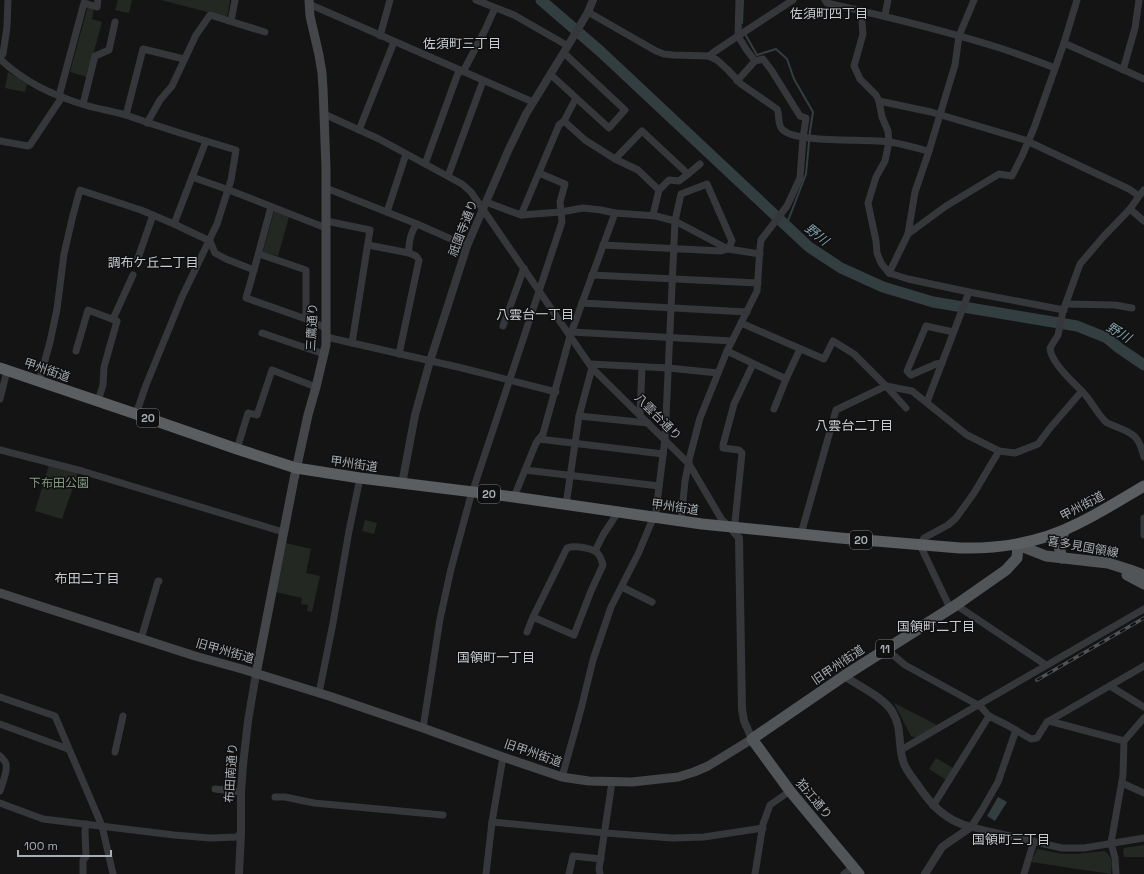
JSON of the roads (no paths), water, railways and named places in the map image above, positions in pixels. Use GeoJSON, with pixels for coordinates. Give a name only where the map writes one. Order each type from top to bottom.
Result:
{"type":"FeatureCollection","features":[{"type":"Feature","properties":{"kind":"highway","name":"甲州街道"},"geometry":{"type":"LineString","coordinates":[[3,369],[296,468],[402,484],[514,497],[681,521],[726,524]]}},
{"type":"Feature","properties":{"kind":"highway","name":"甲州街道"},"geometry":{"type":"LineString","coordinates":[[1018,545],[1065,530],[1144,486]]}},
{"type":"Feature","properties":{"kind":"highway","name":"20"},"geometry":{"type":"LineString","coordinates":[[726,524],[752,529],[920,545],[983,549],[1018,545]]}},
{"type":"Feature","properties":{"kind":"main road","name":"三鷹通り"},"geometry":{"type":"LineString","coordinates":[[256,674],[296,468],[324,354],[326,332],[326,188],[322,73],[310,16],[309,2]]}},
{"type":"Feature","properties":{"kind":"main road"},"geometry":{"type":"LineString","coordinates":[[1065,530],[1060,537],[1059,542],[1058,558],[1061,565],[1108,570],[1127,575],[1144,584]]}},
{"type":"Feature","properties":{"kind":"main road","name":"旧甲州街道"},"geometry":{"type":"LineString","coordinates":[[0,593],[195,656],[319,693],[562,777],[588,781],[632,782],[678,777],[694,772],[708,766],[752,739],[844,676],[1006,570],[1017,558],[1018,545]]}},
{"type":"Feature","properties":{"kind":"main road","name":"喜多見国領線"},"geometry":{"type":"LineString","coordinates":[[1018,545],[1046,556],[1108,563],[1144,575]]}},
{"type":"Feature","properties":{"kind":"main road"},"geometry":{"type":"LineString","coordinates":[[1058,558],[1075,553],[1116,560],[1144,569]]}},
{"type":"Feature","properties":{"kind":"main road","name":"狛江通り"},"geometry":{"type":"LineString","coordinates":[[752,739],[790,791],[856,870]]}},
{"type":"Feature","properties":{"kind":"street"},"geometry":{"type":"LineString","coordinates":[[8,0],[7,27],[3,54],[0,58],[5,64],[36,85],[60,97],[126,115],[147,123],[236,150],[229,190],[217,224],[182,297],[146,385],[136,414]]}},
{"type":"Feature","properties":{"kind":"street"},"geometry":{"type":"LineString","coordinates":[[0,141],[28,146],[30,145],[60,97],[84,3],[97,7],[98,0]]}},
{"type":"Feature","properties":{"kind":"street"},"geometry":{"type":"LineString","coordinates":[[231,22],[235,0]]}},
{"type":"Feature","properties":{"kind":"street"},"geometry":{"type":"LineString","coordinates":[[380,36],[390,0]]}},
{"type":"Feature","properties":{"kind":"street"},"geometry":{"type":"LineString","coordinates":[[476,0],[514,15],[568,46],[625,110],[609,128],[550,74]]}},
{"type":"Feature","properties":{"kind":"street","name":"祇園寺通り"},"geometry":{"type":"LineString","coordinates":[[402,484],[415,415],[430,361],[467,246],[514,139],[533,102],[586,16],[593,0]]}},
{"type":"Feature","properties":{"kind":"street"},"geometry":{"type":"LineString","coordinates":[[739,0],[738,36],[755,61]]}},
{"type":"Feature","properties":{"kind":"street"},"geometry":{"type":"LineString","coordinates":[[709,56],[793,0]]}},
{"type":"Feature","properties":{"kind":"street"},"geometry":{"type":"LineString","coordinates":[[825,0],[827,3],[839,3],[960,36],[1000,48],[1055,68]]}},
{"type":"Feature","properties":{"kind":"street"},"geometry":{"type":"LineString","coordinates":[[885,15],[888,0]]}},
{"type":"Feature","properties":{"kind":"street"},"geometry":{"type":"LineString","coordinates":[[889,273],[908,234],[914,192],[929,151],[955,65],[960,36],[974,0]]}},
{"type":"Feature","properties":{"kind":"street"},"geometry":{"type":"LineString","coordinates":[[908,234],[946,206],[999,174],[1012,176],[1028,142],[1078,0]]}},
{"type":"Feature","properties":{"kind":"street"},"geometry":{"type":"LineString","coordinates":[[1123,70],[1135,28],[1138,0]]}},
{"type":"Feature","properties":{"kind":"street"},"geometry":{"type":"LineString","coordinates":[[309,2],[380,36],[533,102]]}},
{"type":"Feature","properties":{"kind":"street"},"geometry":{"type":"LineString","coordinates":[[425,164],[458,73],[464,70],[495,8]]}},
{"type":"Feature","properties":{"kind":"street"},"geometry":{"type":"LineString","coordinates":[[861,10],[863,34],[854,66],[860,79],[876,95],[888,132],[889,142],[885,161],[876,176],[868,203],[877,253],[881,263],[889,273],[969,293],[1064,308],[1115,305],[1132,308]]}},
{"type":"Feature","properties":{"kind":"street"},"geometry":{"type":"LineString","coordinates":[[147,123],[160,100],[172,86],[196,35],[210,15],[265,32]]}},
{"type":"Feature","properties":{"kind":"street"},"geometry":{"type":"LineString","coordinates":[[586,16],[610,24],[656,51],[664,54],[709,56],[717,60],[737,81],[777,109],[779,112],[779,123],[782,130],[788,133],[803,138],[889,142],[929,151]]}},
{"type":"Feature","properties":{"kind":"street"},"geometry":{"type":"LineString","coordinates":[[83,104],[95,56],[109,50],[114,22]]}},
{"type":"Feature","properties":{"kind":"street"},"geometry":{"type":"LineString","coordinates":[[359,130],[394,42]]}},
{"type":"Feature","properties":{"kind":"street"},"geometry":{"type":"LineString","coordinates":[[1064,43],[1144,79]]}},
{"type":"Feature","properties":{"kind":"street"},"geometry":{"type":"LineString","coordinates":[[126,115],[143,49],[184,59]]}},
{"type":"Feature","properties":{"kind":"street"},"geometry":{"type":"LineString","coordinates":[[681,521],[685,481],[700,418],[727,352],[757,290],[761,240],[786,208],[800,178],[806,118],[800,116],[772,70],[763,59],[755,61],[737,81]]}},
{"type":"Feature","properties":{"kind":"street"},"geometry":{"type":"LineString","coordinates":[[448,176],[483,81]]}},
{"type":"Feature","properties":{"kind":"street"},"geometry":{"type":"LineString","coordinates":[[521,215],[559,125],[564,121],[576,98]]}},
{"type":"Feature","properties":{"kind":"street"},"geometry":{"type":"LineString","coordinates":[[879,101],[940,114],[1025,140],[1115,183],[1141,193],[1130,209],[1080,264],[1064,308],[1058,335],[1050,348],[1050,353],[1065,374],[1082,391],[1106,422],[1129,432],[1141,443],[1144,457]]}},
{"type":"Feature","properties":{"kind":"street","name":"八雲台通り"},"geometry":{"type":"LineString","coordinates":[[324,114],[359,130],[448,176],[462,184],[484,205],[524,268],[571,334],[591,366],[689,464],[726,524]]}},
{"type":"Feature","properties":{"kind":"street"},"geometry":{"type":"LineString","coordinates":[[564,121],[585,140],[615,159],[638,170],[659,190]]}},
{"type":"Feature","properties":{"kind":"street"},"geometry":{"type":"LineString","coordinates":[[615,159],[642,131],[688,174]]}},
{"type":"Feature","properties":{"kind":"street"},"geometry":{"type":"LineString","coordinates":[[174,224],[206,141]]}},
{"type":"Feature","properties":{"kind":"street"},"geometry":{"type":"LineString","coordinates":[[387,212],[406,154]]}},
{"type":"Feature","properties":{"kind":"street"},"geometry":{"type":"LineString","coordinates":[[653,215],[659,190],[669,180],[679,181],[700,164]]}},
{"type":"Feature","properties":{"kind":"street"},"geometry":{"type":"LineString","coordinates":[[423,728],[440,619],[451,569],[470,499],[562,222],[560,202],[565,184],[539,173]]}},
{"type":"Feature","properties":{"kind":"street"},"geometry":{"type":"LineString","coordinates":[[192,177],[271,207],[326,224],[370,230],[352,343]]}},
{"type":"Feature","properties":{"kind":"street"},"geometry":{"type":"LineString","coordinates":[[562,777],[582,709],[593,660],[611,607],[655,517],[665,439],[672,278],[674,248],[675,221],[681,194],[707,184],[732,241],[728,249],[721,251],[674,248],[603,245]]}},
{"type":"Feature","properties":{"kind":"street"},"geometry":{"type":"LineString","coordinates":[[326,188],[417,224],[467,246]]}},
{"type":"Feature","properties":{"kind":"street"},"geometry":{"type":"LineString","coordinates":[[39,382],[50,342],[57,309],[64,254],[80,190],[153,215],[174,224],[210,241],[215,253],[254,270]]}},
{"type":"Feature","properties":{"kind":"street"},"geometry":{"type":"LineString","coordinates":[[484,205],[521,215],[561,212],[583,208],[615,213],[653,215],[675,221],[728,249],[760,254]]}},
{"type":"Feature","properties":{"kind":"street"},"geometry":{"type":"LineString","coordinates":[[271,207],[246,298],[306,319],[326,332],[352,343],[556,392]]}},
{"type":"Feature","properties":{"kind":"street"},"geometry":{"type":"LineString","coordinates":[[1130,209],[1144,221]]}},
{"type":"Feature","properties":{"kind":"street"},"geometry":{"type":"LineString","coordinates":[[514,497],[539,440],[544,434],[571,334],[615,213]]}},
{"type":"Feature","properties":{"kind":"street"},"geometry":{"type":"LineString","coordinates":[[137,261],[153,215]]}},
{"type":"Feature","properties":{"kind":"street"},"geometry":{"type":"LineString","coordinates":[[409,253],[408,248],[413,228],[417,224]]}},
{"type":"Feature","properties":{"kind":"street"},"geometry":{"type":"LineString","coordinates":[[368,245],[409,253],[416,256],[419,260],[399,354]]}},
{"type":"Feature","properties":{"kind":"street"},"geometry":{"type":"LineString","coordinates":[[259,254],[306,270],[306,319]]}},
{"type":"Feature","properties":{"kind":"street"},"geometry":{"type":"LineString","coordinates":[[503,326],[524,268]]}},
{"type":"Feature","properties":{"kind":"street"},"geometry":{"type":"LineString","coordinates":[[113,319],[133,275]]}},
{"type":"Feature","properties":{"kind":"street"},"geometry":{"type":"LineString","coordinates":[[592,275],[758,283]]}},
{"type":"Feature","properties":{"kind":"street"},"geometry":{"type":"LineString","coordinates":[[927,402],[969,293]]}},
{"type":"Feature","properties":{"kind":"street"},"geometry":{"type":"LineString","coordinates":[[582,304],[746,312]]}},
{"type":"Feature","properties":{"kind":"street"},"geometry":{"type":"LineString","coordinates":[[76,351],[88,310],[117,321],[104,367],[103,385],[98,401]]}},
{"type":"Feature","properties":{"kind":"street"},"geometry":{"type":"LineString","coordinates":[[741,323],[824,359],[833,341],[854,354],[906,408]]}},
{"type":"Feature","properties":{"kind":"street"},"geometry":{"type":"LineString","coordinates":[[942,363],[936,364],[911,375],[907,371],[926,326],[953,332]]}},
{"type":"Feature","properties":{"kind":"street"},"geometry":{"type":"LineString","coordinates":[[262,333],[324,354]]}},
{"type":"Feature","properties":{"kind":"street"},"geometry":{"type":"LineString","coordinates":[[571,334],[670,337],[732,341]]}},
{"type":"Feature","properties":{"kind":"street"},"geometry":{"type":"LineString","coordinates":[[774,409],[800,349]]}},
{"type":"Feature","properties":{"kind":"street"},"geometry":{"type":"LineString","coordinates":[[727,352],[786,379]]}},
{"type":"Feature","properties":{"kind":"street"},"geometry":{"type":"LineString","coordinates":[[752,739],[744,721],[742,708],[739,538],[726,524],[742,453],[740,450],[723,448],[723,445],[734,404],[753,364]]}},
{"type":"Feature","properties":{"kind":"street"},"geometry":{"type":"LineString","coordinates":[[566,505],[579,416],[591,366],[668,368],[718,373]]}},
{"type":"Feature","properties":{"kind":"street"},"geometry":{"type":"LineString","coordinates":[[640,415],[642,367]]}},
{"type":"Feature","properties":{"kind":"street"},"geometry":{"type":"LineString","coordinates":[[0,399],[3,369]]}},
{"type":"Feature","properties":{"kind":"street"},"geometry":{"type":"LineString","coordinates":[[237,449],[248,413],[257,415],[272,370],[316,386]]}},
{"type":"Feature","properties":{"kind":"street"},"geometry":{"type":"LineString","coordinates":[[801,534],[836,410],[886,386],[912,390],[967,435],[999,451],[1015,454],[1038,444],[1082,391]]}},
{"type":"Feature","properties":{"kind":"street"},"geometry":{"type":"LineString","coordinates":[[579,416],[648,423]]}},
{"type":"Feature","properties":{"kind":"street"},"geometry":{"type":"LineString","coordinates":[[539,440],[663,454]]}},
{"type":"Feature","properties":{"kind":"street"},"geometry":{"type":"LineString","coordinates":[[0,450],[82,471],[283,532]]}},
{"type":"Feature","properties":{"kind":"street"},"geometry":{"type":"LineString","coordinates":[[999,451],[974,493],[956,518],[948,525],[924,538],[920,545],[953,606],[1046,665]]}},
{"type":"Feature","properties":{"kind":"street"},"geometry":{"type":"LineString","coordinates":[[525,470],[659,486]]}},
{"type":"Feature","properties":{"kind":"street"},"geometry":{"type":"LineString","coordinates":[[319,693],[334,623],[349,531],[360,478]]}},
{"type":"Feature","properties":{"kind":"street"},"geometry":{"type":"LineString","coordinates":[[595,551],[603,535],[618,512]]}},
{"type":"Feature","properties":{"kind":"street"},"geometry":{"type":"LineString","coordinates":[[1144,518],[1144,534]]}},
{"type":"Feature","properties":{"kind":"street"},"geometry":{"type":"LineString","coordinates":[[527,632],[533,617],[568,548],[572,546],[595,551],[599,555],[603,565],[574,635],[533,617]]}},
{"type":"Feature","properties":{"kind":"street"},"geometry":{"type":"LineString","coordinates":[[141,638],[159,581]]}},
{"type":"Feature","properties":{"kind":"street"},"geometry":{"type":"LineString","coordinates":[[622,587],[652,602]]}},
{"type":"Feature","properties":{"kind":"street"},"geometry":{"type":"LineString","coordinates":[[901,750],[1144,609]]}},
{"type":"Feature","properties":{"kind":"street"},"geometry":{"type":"LineString","coordinates":[[886,649],[905,665],[978,705],[989,716],[1031,739],[1037,738],[1047,722],[1144,666]]}},
{"type":"Feature","properties":{"kind":"street","name":"布田南通り"},"geometry":{"type":"LineString","coordinates":[[239,874],[241,792],[244,750],[256,674]]}},
{"type":"Feature","properties":{"kind":"street"},"geometry":{"type":"LineString","coordinates":[[844,676],[883,700],[893,712],[900,729],[903,761],[911,777],[933,806],[961,824],[1062,848],[1084,848],[1144,838]]}},
{"type":"Feature","properties":{"kind":"street"},"geometry":{"type":"LineString","coordinates":[[1110,686],[1144,707]]}},
{"type":"Feature","properties":{"kind":"street"},"geometry":{"type":"LineString","coordinates":[[0,697],[56,716],[68,749],[102,826],[113,874]]}},
{"type":"Feature","properties":{"kind":"street"},"geometry":{"type":"LineString","coordinates":[[115,752],[123,716]]}},
{"type":"Feature","properties":{"kind":"street"},"geometry":{"type":"LineString","coordinates":[[933,806],[989,716]]}},
{"type":"Feature","properties":{"kind":"street"},"geometry":{"type":"LineString","coordinates":[[1116,874],[1115,858],[1111,843],[1122,783],[1124,741],[1144,718]]}},
{"type":"Feature","properties":{"kind":"street"},"geometry":{"type":"LineString","coordinates":[[1049,721],[1124,741]]}},
{"type":"Feature","properties":{"kind":"street"},"geometry":{"type":"LineString","coordinates":[[0,724],[68,749]]}},
{"type":"Feature","properties":{"kind":"street"},"geometry":{"type":"LineString","coordinates":[[925,874],[942,847],[971,827],[982,810],[998,782],[1016,730]]}},
{"type":"Feature","properties":{"kind":"street"},"geometry":{"type":"LineString","coordinates":[[0,756],[7,765],[0,791]]}},
{"type":"Feature","properties":{"kind":"street"},"geometry":{"type":"LineString","coordinates":[[486,874],[492,822],[503,757]]}},
{"type":"Feature","properties":{"kind":"street"},"geometry":{"type":"LineString","coordinates":[[600,874],[612,782]]}},
{"type":"Feature","properties":{"kind":"street"},"geometry":{"type":"LineString","coordinates":[[1122,783],[1144,793]]}},
{"type":"Feature","properties":{"kind":"street"},"geometry":{"type":"LineString","coordinates":[[216,789],[241,792]]}},
{"type":"Feature","properties":{"kind":"street"},"geometry":{"type":"LineString","coordinates":[[755,874],[763,828],[770,805],[790,791]]}},
{"type":"Feature","properties":{"kind":"street"},"geometry":{"type":"LineString","coordinates":[[275,797],[284,797],[314,803],[443,815]]}},
{"type":"Feature","properties":{"kind":"street"},"geometry":{"type":"LineString","coordinates":[[0,803],[43,819],[210,838],[237,837],[241,833]]}},
{"type":"Feature","properties":{"kind":"street"},"geometry":{"type":"LineString","coordinates":[[492,822],[672,838],[704,837],[763,828]]}},
{"type":"Feature","properties":{"kind":"street"},"geometry":{"type":"LineString","coordinates":[[83,874],[83,860],[86,858],[86,824]]}},
{"type":"Feature","properties":{"kind":"street"},"geometry":{"type":"LineString","coordinates":[[1024,874],[1034,841]]}},
{"type":"Feature","properties":{"kind":"street"},"geometry":{"type":"LineString","coordinates":[[569,874],[572,856],[601,859]]}},
{"type":"Feature","properties":{"kind":"street"},"geometry":{"type":"LineString","coordinates":[[844,874],[856,870]]}},
{"type":"Feature","properties":{"kind":"waterway","name":"野川"},"geometry":{"type":"LineString","coordinates":[[541,0],[600,51],[809,247],[841,268],[883,287],[933,302],[1077,326],[1107,338],[1144,365]]}},
{"type":"Feature","properties":{"kind":"waterway"},"geometry":{"type":"LineString","coordinates":[[742,23],[743,0]]}},
{"type":"Feature","properties":{"kind":"waterway"},"geometry":{"type":"LineString","coordinates":[[745,34],[757,55],[776,49],[787,59],[794,79],[813,112],[806,174],[786,226]]}},
{"type":"Feature","properties":{"kind":"railway"},"geometry":{"type":"LineString","coordinates":[[1037,680],[1144,618]]}},
{"type":"Feature","properties":{"kind":"district","name":"佐須町四丁目"},"geometry":{"type":"Point","coordinates":[829,13]}},
{"type":"Feature","properties":{"kind":"district","name":"佐須町三丁目"},"geometry":{"type":"Point","coordinates":[462,43]}},
{"type":"Feature","properties":{"kind":"district","name":"調布ケ丘二丁目"},"geometry":{"type":"Point","coordinates":[153,262]}},
{"type":"Feature","properties":{"kind":"district","name":"八雲台一丁目"},"geometry":{"type":"Point","coordinates":[535,314]}},
{"type":"Feature","properties":{"kind":"district","name":"八雲台二丁目"},"geometry":{"type":"Point","coordinates":[854,425]}},
{"type":"Feature","properties":{"kind":"district","name":"布田二丁目"},"geometry":{"type":"Point","coordinates":[87,578]}},
{"type":"Feature","properties":{"kind":"district","name":"国領町二丁目"},"geometry":{"type":"Point","coordinates":[936,626]}},
{"type":"Feature","properties":{"kind":"district","name":"国領町一丁目"},"geometry":{"type":"Point","coordinates":[496,657]}},
{"type":"Feature","properties":{"kind":"district","name":"国領町三丁目"},"geometry":{"type":"Point","coordinates":[1011,839]}},
{"type":"Feature","properties":{"kind":"park label","name":"下布田公園"},"geometry":{"type":"Point","coordinates":[59,483]}}]}
